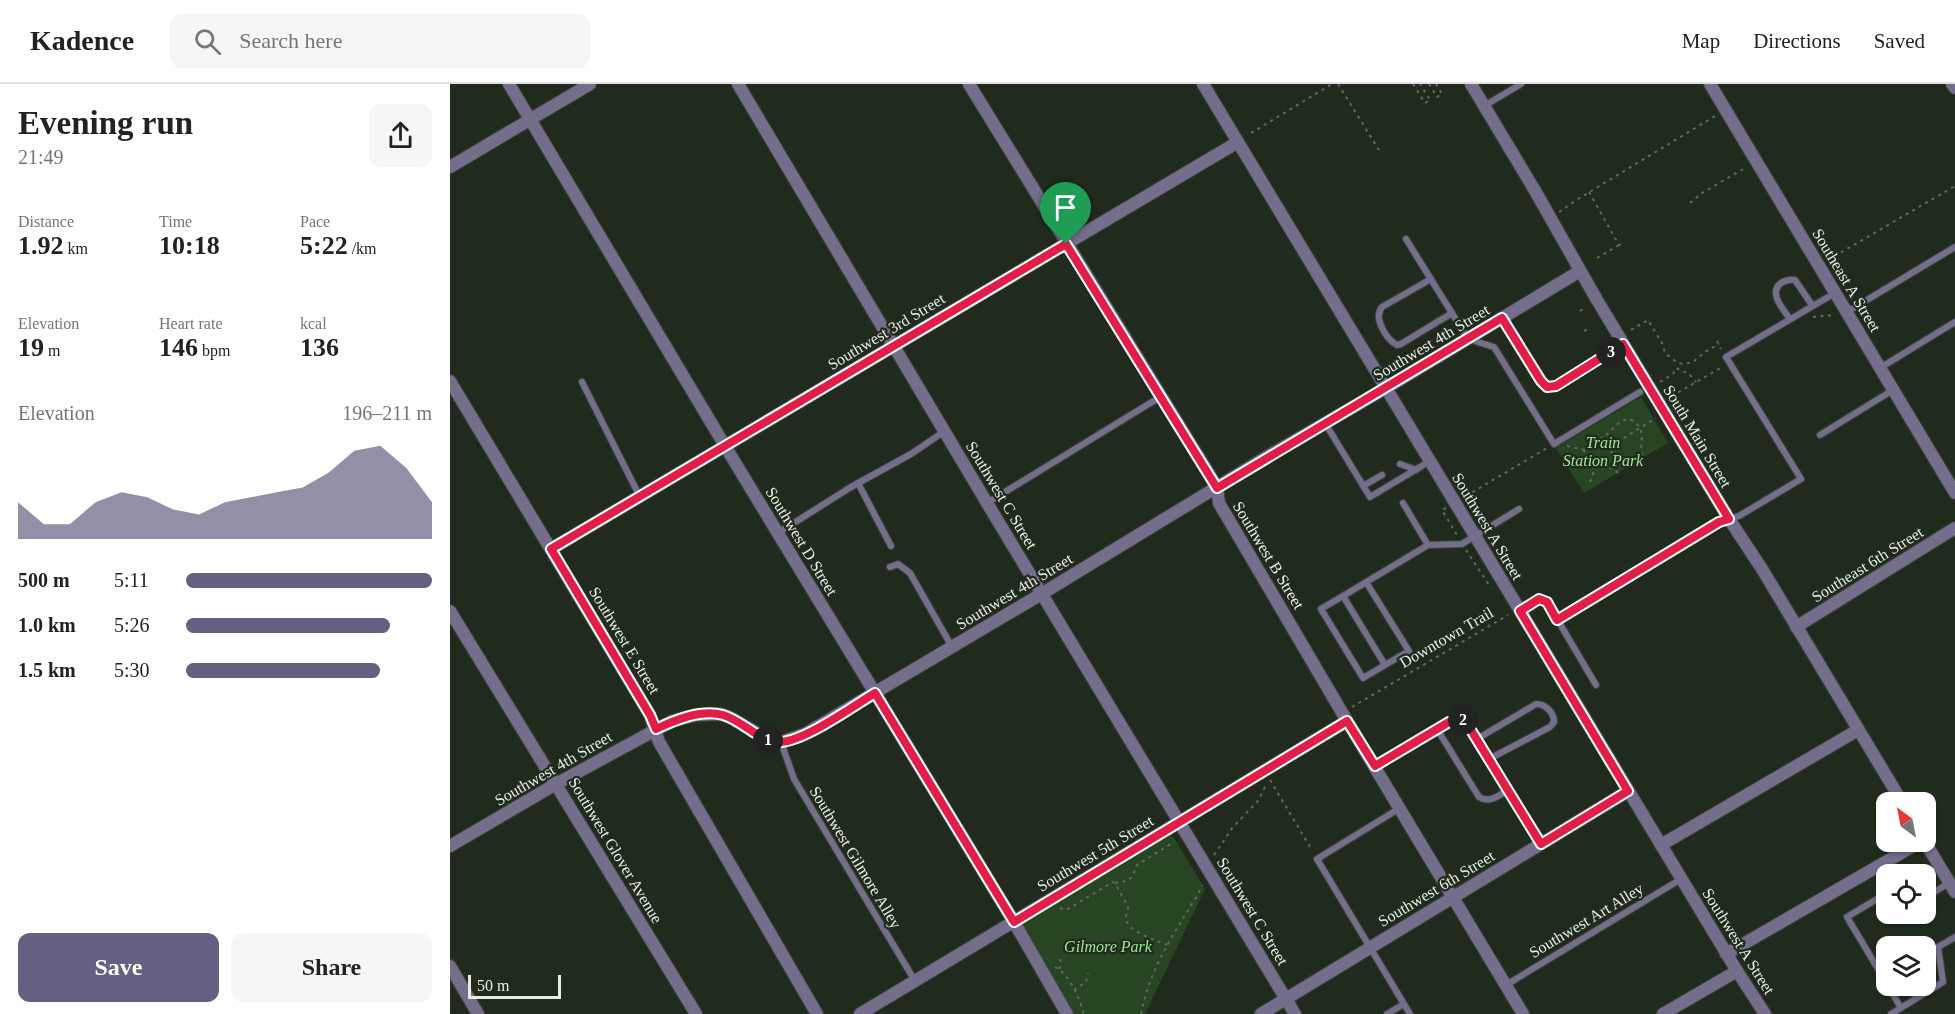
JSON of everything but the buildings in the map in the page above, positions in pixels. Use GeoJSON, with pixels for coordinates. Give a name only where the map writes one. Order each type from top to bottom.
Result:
{"type":"FeatureCollection","features":[{"type":"Feature","properties":{"kind":"street","name":"Southwest D Street"},"geometry":{"type":"LineString","coordinates":[[509,84],[777,533],[1014,922],[1067,1014]]}},
{"type":"Feature","properties":{"kind":"street"},"geometry":{"type":"LineString","coordinates":[[450,167],[590,84]]}},
{"type":"Feature","properties":{"kind":"street","name":"Southwest C Street"},"geometry":{"type":"LineString","coordinates":[[738,84],[1295,1014]]}},
{"type":"Feature","properties":{"kind":"street","name":"Southwest B Street"},"geometry":{"type":"LineString","coordinates":[[969,84],[1217,488],[1219,502],[1523,1014]]}},
{"type":"Feature","properties":{"kind":"street","name":"Southwest A Street"},"geometry":{"type":"LineString","coordinates":[[1203,84],[1475,536],[1514,613],[1628,791],[1726,954],[1765,1014]]}},
{"type":"Feature","properties":{"kind":"street","name":"South Main Street"},"geometry":{"type":"LineString","coordinates":[[1471,84],[1623,344],[1896,792]]}},
{"type":"Feature","properties":{"kind":"street","name":"Southeast A Street"},"geometry":{"type":"LineString","coordinates":[[1710,84],[1955,493]]}},
{"type":"Feature","properties":{"kind":"street"},"geometry":{"type":"LineString","coordinates":[[1952,84],[1955,88]]}},
{"type":"Feature","properties":{"kind":"street","name":"Southwest 3rd Street"},"geometry":{"type":"LineString","coordinates":[[551,549],[1238,142]]}},
{"type":"Feature","properties":{"kind":"street","name":"Southwest 4th Street"},"geometry":{"type":"LineString","coordinates":[[450,846],[556,784],[672,721],[721,714],[765,739],[782,742],[804,734],[1580,272]]}},
{"type":"Feature","properties":{"kind":"street","name":"Southwest E Street"},"geometry":{"type":"LineString","coordinates":[[450,381],[650,715],[659,742],[816,1014]]}},
{"type":"Feature","properties":{"kind":"street","name":"Southeast 6th Street"},"geometry":{"type":"LineString","coordinates":[[1796,627],[1955,528]]}},
{"type":"Feature","properties":{"kind":"street","name":"Southwest Glover Avenue"},"geometry":{"type":"LineString","coordinates":[[450,611],[696,1014]]}},
{"type":"Feature","properties":{"kind":"street","name":"Southwest 5th Street"},"geometry":{"type":"LineString","coordinates":[[860,1014],[1348,717]]}},
{"type":"Feature","properties":{"kind":"street"},"geometry":{"type":"LineString","coordinates":[[1661,845],[1858,730]]}},
{"type":"Feature","properties":{"kind":"street","name":"Southwest 6th Street"},"geometry":{"type":"LineString","coordinates":[[1261,1014],[1628,791]]}},
{"type":"Feature","properties":{"kind":"street"},"geometry":{"type":"LineString","coordinates":[[1726,954],[1903,852]]}},
{"type":"Feature","properties":{"kind":"street"},"geometry":{"type":"LineString","coordinates":[[1931,852],[1952,888]]}},
{"type":"Feature","properties":{"kind":"street"},"geometry":{"type":"LineString","coordinates":[[450,966],[478,1014]]}},
{"type":"Feature","properties":{"kind":"street"},"geometry":{"type":"LineString","coordinates":[[1663,1014],[1737,971]]}},
{"type":"Feature","properties":{"kind":"lane"},"geometry":{"type":"LineString","coordinates":[[1484,106],[1521,84]]}},
{"type":"Feature","properties":{"kind":"lane"},"geometry":{"type":"LineString","coordinates":[[1406,239],[1468,339],[1494,347],[1554,444],[1640,392]]}},
{"type":"Feature","properties":{"kind":"lane"},"geometry":{"type":"LineString","coordinates":[[1847,312],[1955,246]]}},
{"type":"Feature","properties":{"kind":"lane"},"geometry":{"type":"LineString","coordinates":[[1431,279],[1378,311],[1378,319],[1386,333],[1393,344],[1401,344],[1452,313]]}},
{"type":"Feature","properties":{"kind":"lane"},"geometry":{"type":"LineString","coordinates":[[1790,319],[1775,296],[1778,285],[1786,280],[1795,280],[1812,305]]}},
{"type":"Feature","properties":{"kind":"lane"},"geometry":{"type":"LineString","coordinates":[[1557,620],[1719,522],[1739,516],[1801,479],[1726,357],[1835,293]]}},
{"type":"Feature","properties":{"kind":"lane"},"geometry":{"type":"LineString","coordinates":[[1502,318],[1547,387],[1556,386],[1623,344]]}},
{"type":"Feature","properties":{"kind":"lane"},"geometry":{"type":"LineString","coordinates":[[1880,368],[1955,322]]}},
{"type":"Feature","properties":{"kind":"lane"},"geometry":{"type":"LineString","coordinates":[[582,382],[640,496]]}},
{"type":"Feature","properties":{"kind":"lane"},"geometry":{"type":"LineString","coordinates":[[1820,435],[1893,390]]}},
{"type":"Feature","properties":{"kind":"lane"},"geometry":{"type":"LineString","coordinates":[[987,503],[1160,397]]}},
{"type":"Feature","properties":{"kind":"lane"},"geometry":{"type":"LineString","coordinates":[[1325,423],[1370,497],[1430,461]]}},
{"type":"Feature","properties":{"kind":"lane"},"geometry":{"type":"LineString","coordinates":[[777,533],[858,483],[911,454],[945,431]]}},
{"type":"Feature","properties":{"kind":"lane"},"geometry":{"type":"LineString","coordinates":[[1400,464],[1416,470]]}},
{"type":"Feature","properties":{"kind":"lane"},"geometry":{"type":"LineString","coordinates":[[1363,486],[1382,475]]}},
{"type":"Feature","properties":{"kind":"lane"},"geometry":{"type":"LineString","coordinates":[[858,483],[891,546]]}},
{"type":"Feature","properties":{"kind":"lane"},"geometry":{"type":"LineString","coordinates":[[1403,503],[1428,545]]}},
{"type":"Feature","properties":{"kind":"lane"},"geometry":{"type":"LineString","coordinates":[[1366,582],[1409,651],[1363,678],[1321,609],[1343,596],[1366,582],[1428,545],[1462,544],[1519,509]]}},
{"type":"Feature","properties":{"kind":"lane"},"geometry":{"type":"LineString","coordinates":[[890,567],[898,564],[910,573],[952,646]]}},
{"type":"Feature","properties":{"kind":"lane"},"geometry":{"type":"LineString","coordinates":[[1343,596],[1385,665]]}},
{"type":"Feature","properties":{"kind":"lane"},"geometry":{"type":"LineString","coordinates":[[1514,613],[1539,599],[1547,602],[1596,685]]}},
{"type":"Feature","properties":{"kind":"lane"},"geometry":{"type":"LineString","coordinates":[[1477,739],[1536,704],[1547,707],[1554,718],[1550,727],[1489,759]]}},
{"type":"Feature","properties":{"kind":"lane"},"geometry":{"type":"LineString","coordinates":[[1375,766],[1449,722],[1462,720],[1466,722],[1477,739],[1541,844]]}},
{"type":"Feature","properties":{"kind":"lane"},"geometry":{"type":"LineString","coordinates":[[1437,729],[1479,797],[1489,800],[1508,790]]}},
{"type":"Feature","properties":{"kind":"lane","name":"Southwest Gilmore Alley"},"geometry":{"type":"LineString","coordinates":[[782,742],[794,779],[915,981]]}},
{"type":"Feature","properties":{"kind":"lane"},"geometry":{"type":"LineString","coordinates":[[1400,808],[1317,859],[1410,1014]]}},
{"type":"Feature","properties":{"kind":"lane","name":"Southwest Art Alley"},"geometry":{"type":"LineString","coordinates":[[1506,985],[1681,879]]}},
{"type":"Feature","properties":{"kind":"lane"},"geometry":{"type":"LineString","coordinates":[[1936,894],[1952,888]]}},
{"type":"Feature","properties":{"kind":"lane"},"geometry":{"type":"LineString","coordinates":[[1876,900],[1847,917],[1876,966]]}},
{"type":"Feature","properties":{"kind":"lane"},"geometry":{"type":"LineString","coordinates":[[1891,1014],[1943,982],[1938,947],[1955,937]]}},
{"type":"Feature","properties":{"kind":"lane"},"geometry":{"type":"LineString","coordinates":[[1894,996],[1901,1008]]}},
{"type":"Feature","properties":{"kind":"lane"},"geometry":{"type":"LineString","coordinates":[[1387,1014],[1404,1004]]}},
{"type":"Feature","properties":{"kind":"path"},"geometry":{"type":"LineString","coordinates":[[1251,133],[1332,84]]}},
{"type":"Feature","properties":{"kind":"path"},"geometry":{"type":"LineString","coordinates":[[1338,84],[1379,150]]}},
{"type":"Feature","properties":{"kind":"path"},"geometry":{"type":"LineString","coordinates":[[1413,84],[1425,103],[1430,100],[1420,84]]}},
{"type":"Feature","properties":{"kind":"path"},"geometry":{"type":"LineString","coordinates":[[1429,84],[1437,97],[1442,94],[1436,84]]}},
{"type":"Feature","properties":{"kind":"path"},"geometry":{"type":"LineString","coordinates":[[1559,212],[1725,109]]}},
{"type":"Feature","properties":{"kind":"path"},"geometry":{"type":"LineString","coordinates":[[1690,203],[1702,193],[1745,168]]}},
{"type":"Feature","properties":{"kind":"path"},"geometry":{"type":"LineString","coordinates":[[1824,262],[1955,186]]}},
{"type":"Feature","properties":{"kind":"path"},"geometry":{"type":"LineString","coordinates":[[1589,192],[1620,244],[1598,258]]}},
{"type":"Feature","properties":{"kind":"path"},"geometry":{"type":"LineString","coordinates":[[1580,311],[1585,308]]}},
{"type":"Feature","properties":{"kind":"path"},"geometry":{"type":"LineString","coordinates":[[1809,317],[1825,316]]}},
{"type":"Feature","properties":{"kind":"path"},"geometry":{"type":"LineString","coordinates":[[1631,330],[1648,320],[1662,343],[1665,353],[1683,364],[1693,362],[1719,344]]}},
{"type":"Feature","properties":{"kind":"path"},"geometry":{"type":"LineString","coordinates":[[1584,331],[1590,328]]}},
{"type":"Feature","properties":{"kind":"path"},"geometry":{"type":"LineString","coordinates":[[1659,383],[1673,374],[1679,362]]}},
{"type":"Feature","properties":{"kind":"path"},"geometry":{"type":"LineString","coordinates":[[1664,390],[1672,396],[1730,363]]}},
{"type":"Feature","properties":{"kind":"path"},"geometry":{"type":"LineString","coordinates":[[1676,368],[1689,374],[1696,382]]}},
{"type":"Feature","properties":{"kind":"path"},"geometry":{"type":"LineString","coordinates":[[1611,446],[1656,418]]}},
{"type":"Feature","properties":{"kind":"path"},"geometry":{"type":"LineString","coordinates":[[1618,473],[1614,468],[1594,466],[1585,462],[1583,453],[1592,440],[1601,440],[1620,421],[1630,419],[1640,428],[1643,458]]}},
{"type":"Feature","properties":{"kind":"path"},"geometry":{"type":"LineString","coordinates":[[1609,423],[1612,428]]}},
{"type":"Feature","properties":{"kind":"path"},"geometry":{"type":"LineString","coordinates":[[1463,498],[1554,444]]}},
{"type":"Feature","properties":{"kind":"path"},"geometry":{"type":"LineString","coordinates":[[1611,451],[1616,462],[1614,468]]}},
{"type":"Feature","properties":{"kind":"path"},"geometry":{"type":"LineString","coordinates":[[1590,482],[1594,466]]}},
{"type":"Feature","properties":{"kind":"path","name":"Downtown Trail"},"geometry":{"type":"LineString","coordinates":[[1447,507],[1442,510],[1491,589]]}},
{"type":"Feature","properties":{"kind":"path","name":"Downtown Trail"},"geometry":{"type":"LineString","coordinates":[[1348,717],[1352,707],[1514,613]]}},
{"type":"Feature","properties":{"kind":"path"},"geometry":{"type":"LineString","coordinates":[[1211,860],[1229,831],[1258,801],[1269,778],[1317,859]]}},
{"type":"Feature","properties":{"kind":"path"},"geometry":{"type":"LineString","coordinates":[[1052,913],[1061,908],[1066,910],[1113,882],[1121,884],[1127,881],[1132,877],[1137,865],[1174,842]]}},
{"type":"Feature","properties":{"kind":"path"},"geometry":{"type":"LineString","coordinates":[[1141,1014],[1145,991],[1154,968],[1203,882]]}},
{"type":"Feature","properties":{"kind":"path"},"geometry":{"type":"LineString","coordinates":[[1115,883],[1128,908],[1126,918],[1128,924],[1135,931],[1167,945]]}},
{"type":"Feature","properties":{"kind":"path"},"geometry":{"type":"LineString","coordinates":[[1059,969],[1060,957]]}},
{"type":"Feature","properties":{"kind":"path"},"geometry":{"type":"LineString","coordinates":[[1051,966],[1062,970],[1081,1002],[1084,1014]]}},
{"type":"Feature","properties":{"kind":"path"},"geometry":{"type":"LineString","coordinates":[[1074,990],[1086,982],[1088,973]]}},
{"type":"Feature","properties":{"kind":"green space","name":"Train Station Park"},"geometry":{"type":"Polygon","coordinates":[[[1641,397],[1668,443],[1584,493],[1556,448],[1641,397]]]}},
{"type":"Feature","properties":{"kind":"green space","name":"Gilmore Park"},"geometry":{"type":"Polygon","coordinates":[[[1171,833],[1205,889],[1145,1014],[1075,1014],[1021,924],[1171,833]]]}},
{"type":"Feature","properties":{"kind":"route"},"geometry":{"type":"LineString","coordinates":[[1066,244],[1217,488],[1502,318],[1547,387],[1556,386],[1623,344],[1729,519],[1719,522],[1557,620],[1547,602],[1539,599],[1520,611],[1628,791],[1541,844],[1466,722],[1457,720],[1449,722],[1375,766],[1347,721],[1014,922],[875,693],[804,734],[782,742],[765,739],[721,714],[696,715],[672,721],[656,729],[650,715],[551,549],[1066,244]]}}]}
